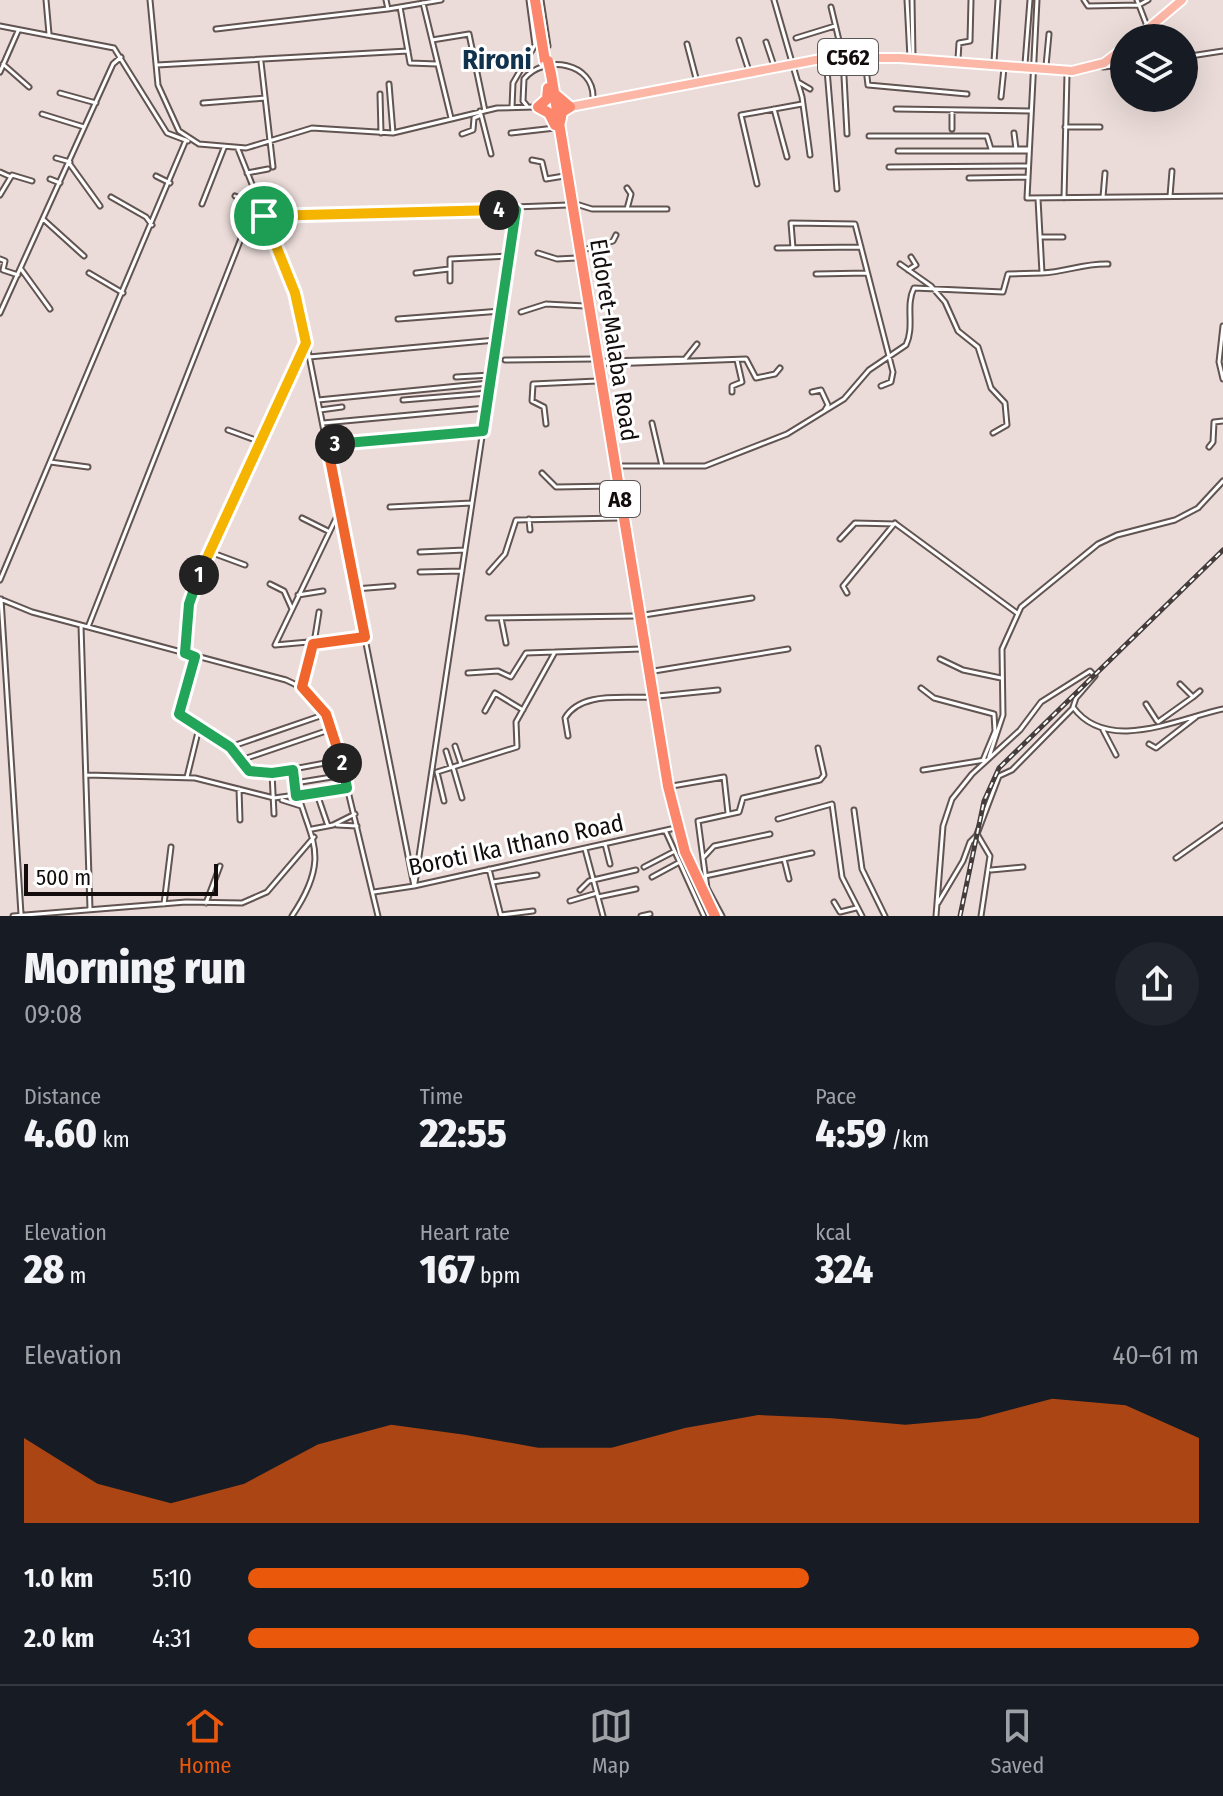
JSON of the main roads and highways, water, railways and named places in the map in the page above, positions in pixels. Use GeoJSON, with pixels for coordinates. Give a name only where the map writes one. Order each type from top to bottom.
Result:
{"type":"FeatureCollection","features":[{"type":"Feature","properties":{"kind":"highway","name":"Eldoret-Malaba Road"},"geometry":{"type":"LineString","coordinates":[[536,0],[585,306],[598,360],[597,381],[614,486],[650,671],[669,831],[707,916]]}},
{"type":"Feature","properties":{"kind":"highway"},"geometry":{"type":"LineString","coordinates":[[549,79],[547,99],[533,107],[549,113],[557,128]]}},
{"type":"Feature","properties":{"kind":"highway"},"geometry":{"type":"LineString","coordinates":[[549,79],[559,101],[570,107],[560,115],[557,128]]}},
{"type":"Feature","properties":{"kind":"highway","name":"Eldoret-Malaba Road"},"geometry":{"type":"LineString","coordinates":[[557,128],[570,202]]}},
{"type":"Feature","properties":{"kind":"highway","name":"Eldoret-Malaba Road"},"geometry":{"type":"LineString","coordinates":[[578,254],[598,360],[641,649],[668,786],[685,852],[715,916]]}},
{"type":"Feature","properties":{"kind":"main road"},"geometry":{"type":"LineString","coordinates":[[1155,24],[1182,0]]}},
{"type":"Feature","properties":{"kind":"main road","name":"C562"},"geometry":{"type":"LineString","coordinates":[[570,107],[792,62],[826,58],[911,58],[1067,71],[1091,68],[1110,56]]}},
{"type":"Feature","properties":{"kind":"railway"},"geometry":{"type":"LineString","coordinates":[[960,916],[984,801],[999,768],[1223,550]]}},
{"type":"Feature","properties":{"kind":"district","name":"Rironi"},"geometry":{"type":"Point","coordinates":[497,59]}}]}
